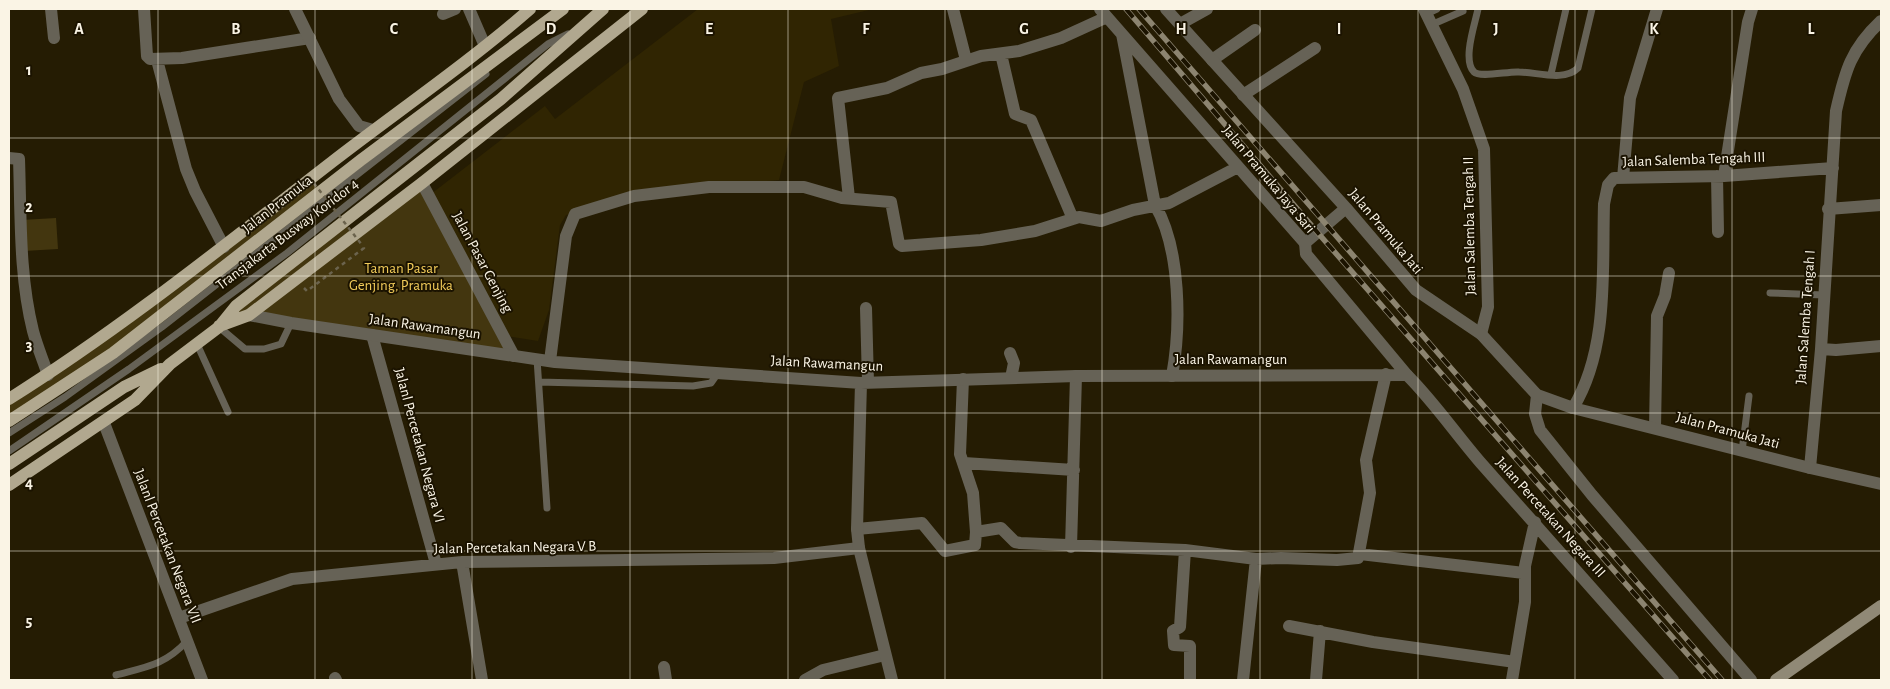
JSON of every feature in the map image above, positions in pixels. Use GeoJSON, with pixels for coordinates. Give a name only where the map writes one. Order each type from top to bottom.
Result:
{"type":"FeatureCollection","features":[{"type":"Feature","properties":{"kind":"main road","name":"Jalan Pramuka"},"geometry":{"type":"LineString","coordinates":[[9,399],[48,375],[110,332],[224,247],[373,130],[485,46],[530,9]]}},
{"type":"Feature","properties":{"kind":"main road","name":"Jalan Pramuka"},"geometry":{"type":"LineString","coordinates":[[9,421],[114,353],[355,164],[563,9]]}},
{"type":"Feature","properties":{"kind":"main road"},"geometry":{"type":"LineString","coordinates":[[9,485],[104,423],[135,400],[170,364],[219,327],[236,306],[501,98],[575,31],[603,9]]}},
{"type":"Feature","properties":{"kind":"main road"},"geometry":{"type":"LineString","coordinates":[[219,327],[249,315],[422,183],[642,9]]}},
{"type":"Feature","properties":{"kind":"main road"},"geometry":{"type":"LineString","coordinates":[[9,464],[124,387],[170,364]]}},
{"type":"Feature","properties":{"kind":"main road"},"geometry":{"type":"LineString","coordinates":[[1776,680],[1881,606]]}},
{"type":"Feature","properties":{"kind":"street"},"geometry":{"type":"LineString","coordinates":[[51,9],[54,38]]}},
{"type":"Feature","properties":{"kind":"street"},"geometry":{"type":"LineString","coordinates":[[144,9],[148,56],[156,60],[310,38]]}},
{"type":"Feature","properties":{"kind":"street"},"geometry":{"type":"LineString","coordinates":[[295,9],[339,99],[351,118],[359,126],[373,130]]}},
{"type":"Feature","properties":{"kind":"street"},"geometry":{"type":"LineString","coordinates":[[442,14],[455,9]]}},
{"type":"Feature","properties":{"kind":"street"},"geometry":{"type":"LineString","coordinates":[[469,9],[485,46]]}},
{"type":"Feature","properties":{"kind":"street"},"geometry":{"type":"LineString","coordinates":[[953,9],[966,60]]}},
{"type":"Feature","properties":{"kind":"street","name":"Jalan Pramuka Jati"},"geometry":{"type":"LineString","coordinates":[[1166,9],[1346,208],[1416,290],[1470,324],[1537,395],[1573,408],[1881,484]]}},
{"type":"Feature","properties":{"kind":"street"},"geometry":{"type":"LineString","coordinates":[[1180,24],[1207,9]]}},
{"type":"Feature","properties":{"kind":"street"},"geometry":{"type":"LineString","coordinates":[[1623,178],[1630,98],[1657,9]]}},
{"type":"Feature","properties":{"kind":"street"},"geometry":{"type":"LineString","coordinates":[[1718,232],[1720,176],[1752,9]]}},
{"type":"Feature","properties":{"kind":"street"},"geometry":{"type":"LineString","coordinates":[[849,198],[838,98],[888,88],[921,73],[966,60],[1019,51],[1061,38],[1103,13]]}},
{"type":"Feature","properties":{"kind":"street","name":"Jalan Pramuka Jaya Sari"},"geometry":{"type":"LineString","coordinates":[[1103,13],[1304,243],[1306,254],[1406,375]]}},
{"type":"Feature","properties":{"kind":"street","name":"Jalan Salemba Tengah II"},"geometry":{"type":"LineString","coordinates":[[1430,14],[1463,89],[1484,149],[1488,307],[1481,334]]}},
{"type":"Feature","properties":{"kind":"street","name":"Jalan Salemba Tengah I"},"geometry":{"type":"LineString","coordinates":[[1810,468],[1821,349],[1828,209],[1833,168],[1836,110],[1842,83],[1853,53],[1863,38],[1881,20]]}},
{"type":"Feature","properties":{"kind":"street"},"geometry":{"type":"LineString","coordinates":[[1212,60],[1255,30]]}},
{"type":"Feature","properties":{"kind":"street"},"geometry":{"type":"LineString","coordinates":[[1122,34],[1155,205],[1160,214],[1171,249],[1176,281],[1177,350],[1172,376]]}},
{"type":"Feature","properties":{"kind":"street"},"geometry":{"type":"LineString","coordinates":[[1244,95],[1315,48]]}},
{"type":"Feature","properties":{"kind":"street"},"geometry":{"type":"LineString","coordinates":[[1001,54],[1016,114],[1030,120],[1074,219]]}},
{"type":"Feature","properties":{"kind":"street"},"geometry":{"type":"LineString","coordinates":[[156,60],[186,169],[195,191],[224,247]]}},
{"type":"Feature","properties":{"kind":"street"},"geometry":{"type":"LineString","coordinates":[[9,158],[19,159],[22,256],[27,299],[33,332],[48,375]]}},
{"type":"Feature","properties":{"kind":"street"},"geometry":{"type":"LineString","coordinates":[[550,361],[566,236],[575,214],[634,196],[709,187],[804,187],[842,198],[892,203],[899,244],[902,246],[981,240],[1035,231],[1080,217],[1100,221],[1133,210],[1169,202],[1238,167]]}},
{"type":"Feature","properties":{"kind":"street","name":"Jalan Salemba Tengah III"},"geometry":{"type":"LineString","coordinates":[[1573,408],[1585,388],[1601,323],[1604,204],[1608,185],[1614,178],[1720,176],[1833,168]]}},
{"type":"Feature","properties":{"kind":"street","name":"Jalan Pasar Genjing"},"geometry":{"type":"LineString","coordinates":[[422,183],[514,356]]}},
{"type":"Feature","properties":{"kind":"street"},"geometry":{"type":"LineString","coordinates":[[1828,209],[1881,205]]}},
{"type":"Feature","properties":{"kind":"street"},"geometry":{"type":"LineString","coordinates":[[1304,243],[1346,208]]}},
{"type":"Feature","properties":{"kind":"street"},"geometry":{"type":"LineString","coordinates":[[1655,428],[1657,316],[1665,296],[1668,273]]}},
{"type":"Feature","properties":{"kind":"street"},"geometry":{"type":"LineString","coordinates":[[866,308],[857,530],[858,548],[892,680]]}},
{"type":"Feature","properties":{"kind":"street","name":"Jalan Rawamangun"},"geometry":{"type":"LineString","coordinates":[[249,315],[291,323],[550,361],[864,382],[1076,376],[1406,375]]}},
{"type":"Feature","properties":{"kind":"street","name":"Jalanl Percetakan Negara VI"},"geometry":{"type":"LineString","coordinates":[[372,335],[436,564]]}},
{"type":"Feature","properties":{"kind":"street"},"geometry":{"type":"LineString","coordinates":[[1821,349],[1836,350],[1881,346]]}},
{"type":"Feature","properties":{"kind":"street"},"geometry":{"type":"LineString","coordinates":[[1010,353],[1014,363],[1011,378]]}},
{"type":"Feature","properties":{"kind":"street"},"geometry":{"type":"LineString","coordinates":[[976,532],[1002,528],[1016,542],[1071,547],[1185,550],[1256,559],[1348,560],[1358,558],[1370,493],[1366,460],[1386,374]]}},
{"type":"Feature","properties":{"kind":"street","name":"Jalan Percetakan Negara III"},"geometry":{"type":"LineString","coordinates":[[1406,375],[1421,389],[1479,461],[1673,680]]}},
{"type":"Feature","properties":{"kind":"street"},"geometry":{"type":"LineString","coordinates":[[1071,547],[1076,376]]}},
{"type":"Feature","properties":{"kind":"street"},"geometry":{"type":"LineString","coordinates":[[857,530],[922,523],[945,551],[975,545],[973,493],[960,448],[963,380]]}},
{"type":"Feature","properties":{"kind":"street"},"geometry":{"type":"LineString","coordinates":[[1537,395],[1535,414],[1540,430],[1592,495],[1751,680]]}},
{"type":"Feature","properties":{"kind":"street","name":"Jalanl Percetakan Negara VII"},"geometry":{"type":"LineString","coordinates":[[104,423],[202,680]]}},
{"type":"Feature","properties":{"kind":"street"},"geometry":{"type":"LineString","coordinates":[[964,463],[1074,470]]}},
{"type":"Feature","properties":{"kind":"street"},"geometry":{"type":"LineString","coordinates":[[1512,680],[1525,602],[1524,574],[1535,522]]}},
{"type":"Feature","properties":{"kind":"street","name":"Jalan Percetakan Negara V B"},"geometry":{"type":"LineString","coordinates":[[179,618],[292,579],[436,564],[462,562],[774,558],[858,548]]}},
{"type":"Feature","properties":{"kind":"street"},"geometry":{"type":"LineString","coordinates":[[1185,550],[1180,627],[1172,632],[1174,645],[1190,646],[1190,680]]}},
{"type":"Feature","properties":{"kind":"street"},"geometry":{"type":"LineString","coordinates":[[1360,554],[1524,574]]}},
{"type":"Feature","properties":{"kind":"street"},"geometry":{"type":"LineString","coordinates":[[1243,680],[1256,559]]}},
{"type":"Feature","properties":{"kind":"street"},"geometry":{"type":"LineString","coordinates":[[462,562],[482,680]]}},
{"type":"Feature","properties":{"kind":"street"},"geometry":{"type":"LineString","coordinates":[[1290,626],[1381,643],[1515,662]]}},
{"type":"Feature","properties":{"kind":"street"},"geometry":{"type":"LineString","coordinates":[[1316,680],[1320,631]]}},
{"type":"Feature","properties":{"kind":"street"},"geometry":{"type":"LineString","coordinates":[[805,680],[823,670],[885,655]]}},
{"type":"Feature","properties":{"kind":"street"},"geometry":{"type":"LineString","coordinates":[[664,667],[666,680]]}},
{"type":"Feature","properties":{"kind":"lane","name":"Transjakarta Busway Koridor 4"},"geometry":{"type":"LineString","coordinates":[[9,433],[65,397],[162,327],[568,9]]}},
{"type":"Feature","properties":{"kind":"lane"},"geometry":{"type":"LineString","coordinates":[[1552,74],[1566,9]]}},
{"type":"Feature","properties":{"kind":"lane"},"geometry":{"type":"LineString","coordinates":[[1430,14],[1463,10],[1478,11],[1468,57],[1474,72],[1479,75],[1518,72],[1572,74],[1578,68],[1592,9]]}},
{"type":"Feature","properties":{"kind":"lane","name":"Transjakarta Busway Koridor 4"},"geometry":{"type":"LineString","coordinates":[[9,451],[194,322],[332,218],[548,44],[575,31]]}},
{"type":"Feature","properties":{"kind":"lane"},"geometry":{"type":"LineString","coordinates":[[1770,293],[1824,295]]}},
{"type":"Feature","properties":{"kind":"lane"},"geometry":{"type":"LineString","coordinates":[[219,327],[246,349],[264,349],[281,344],[291,323]]}},
{"type":"Feature","properties":{"kind":"lane"},"geometry":{"type":"LineString","coordinates":[[197,344],[228,412]]}},
{"type":"Feature","properties":{"kind":"lane"},"geometry":{"type":"LineString","coordinates":[[537,359],[547,508]]}},
{"type":"Feature","properties":{"kind":"lane"},"geometry":{"type":"LineString","coordinates":[[539,382],[693,386],[711,383],[718,373]]}},
{"type":"Feature","properties":{"kind":"lane"},"geometry":{"type":"LineString","coordinates":[[1742,451],[1749,396]]}},
{"type":"Feature","properties":{"kind":"lane"},"geometry":{"type":"LineString","coordinates":[[116,674],[153,666],[167,660],[187,641]]}},
{"type":"Feature","properties":{"kind":"path"},"geometry":{"type":"LineString","coordinates":[[309,177],[362,245]]}},
{"type":"Feature","properties":{"kind":"shaded area"},"geometry":{"type":"Polygon","coordinates":[[[698,9],[873,9],[831,19],[839,66],[804,82],[779,180],[684,188],[566,215],[560,225],[549,310],[538,341],[506,336],[431,194],[545,106],[555,119],[698,9]]]}},
{"type":"Feature","properties":{"kind":"green space"},"geometry":{"type":"Polygon","coordinates":[[[311,178],[320,191],[113,353],[9,421],[9,399],[311,178]]]}},
{"type":"Feature","properties":{"kind":"green space","name":"Taman Pasar Genjing, Pramuka"},"geometry":{"type":"Polygon","coordinates":[[[422,183],[514,356],[249,315],[219,327],[344,221],[354,234],[422,183]]]}},
{"type":"Feature","properties":{"kind":"green space"},"geometry":{"type":"Polygon","coordinates":[[[56,218],[58,249],[24,251],[22,220],[56,218]]]}},
{"type":"Feature","properties":{"kind":"railway"},"geometry":{"type":"LineString","coordinates":[[1126,9],[1318,233],[1710,680]]}},
{"type":"Feature","properties":{"kind":"railway"},"geometry":{"type":"LineString","coordinates":[[1139,9],[1722,680]]}}]}
